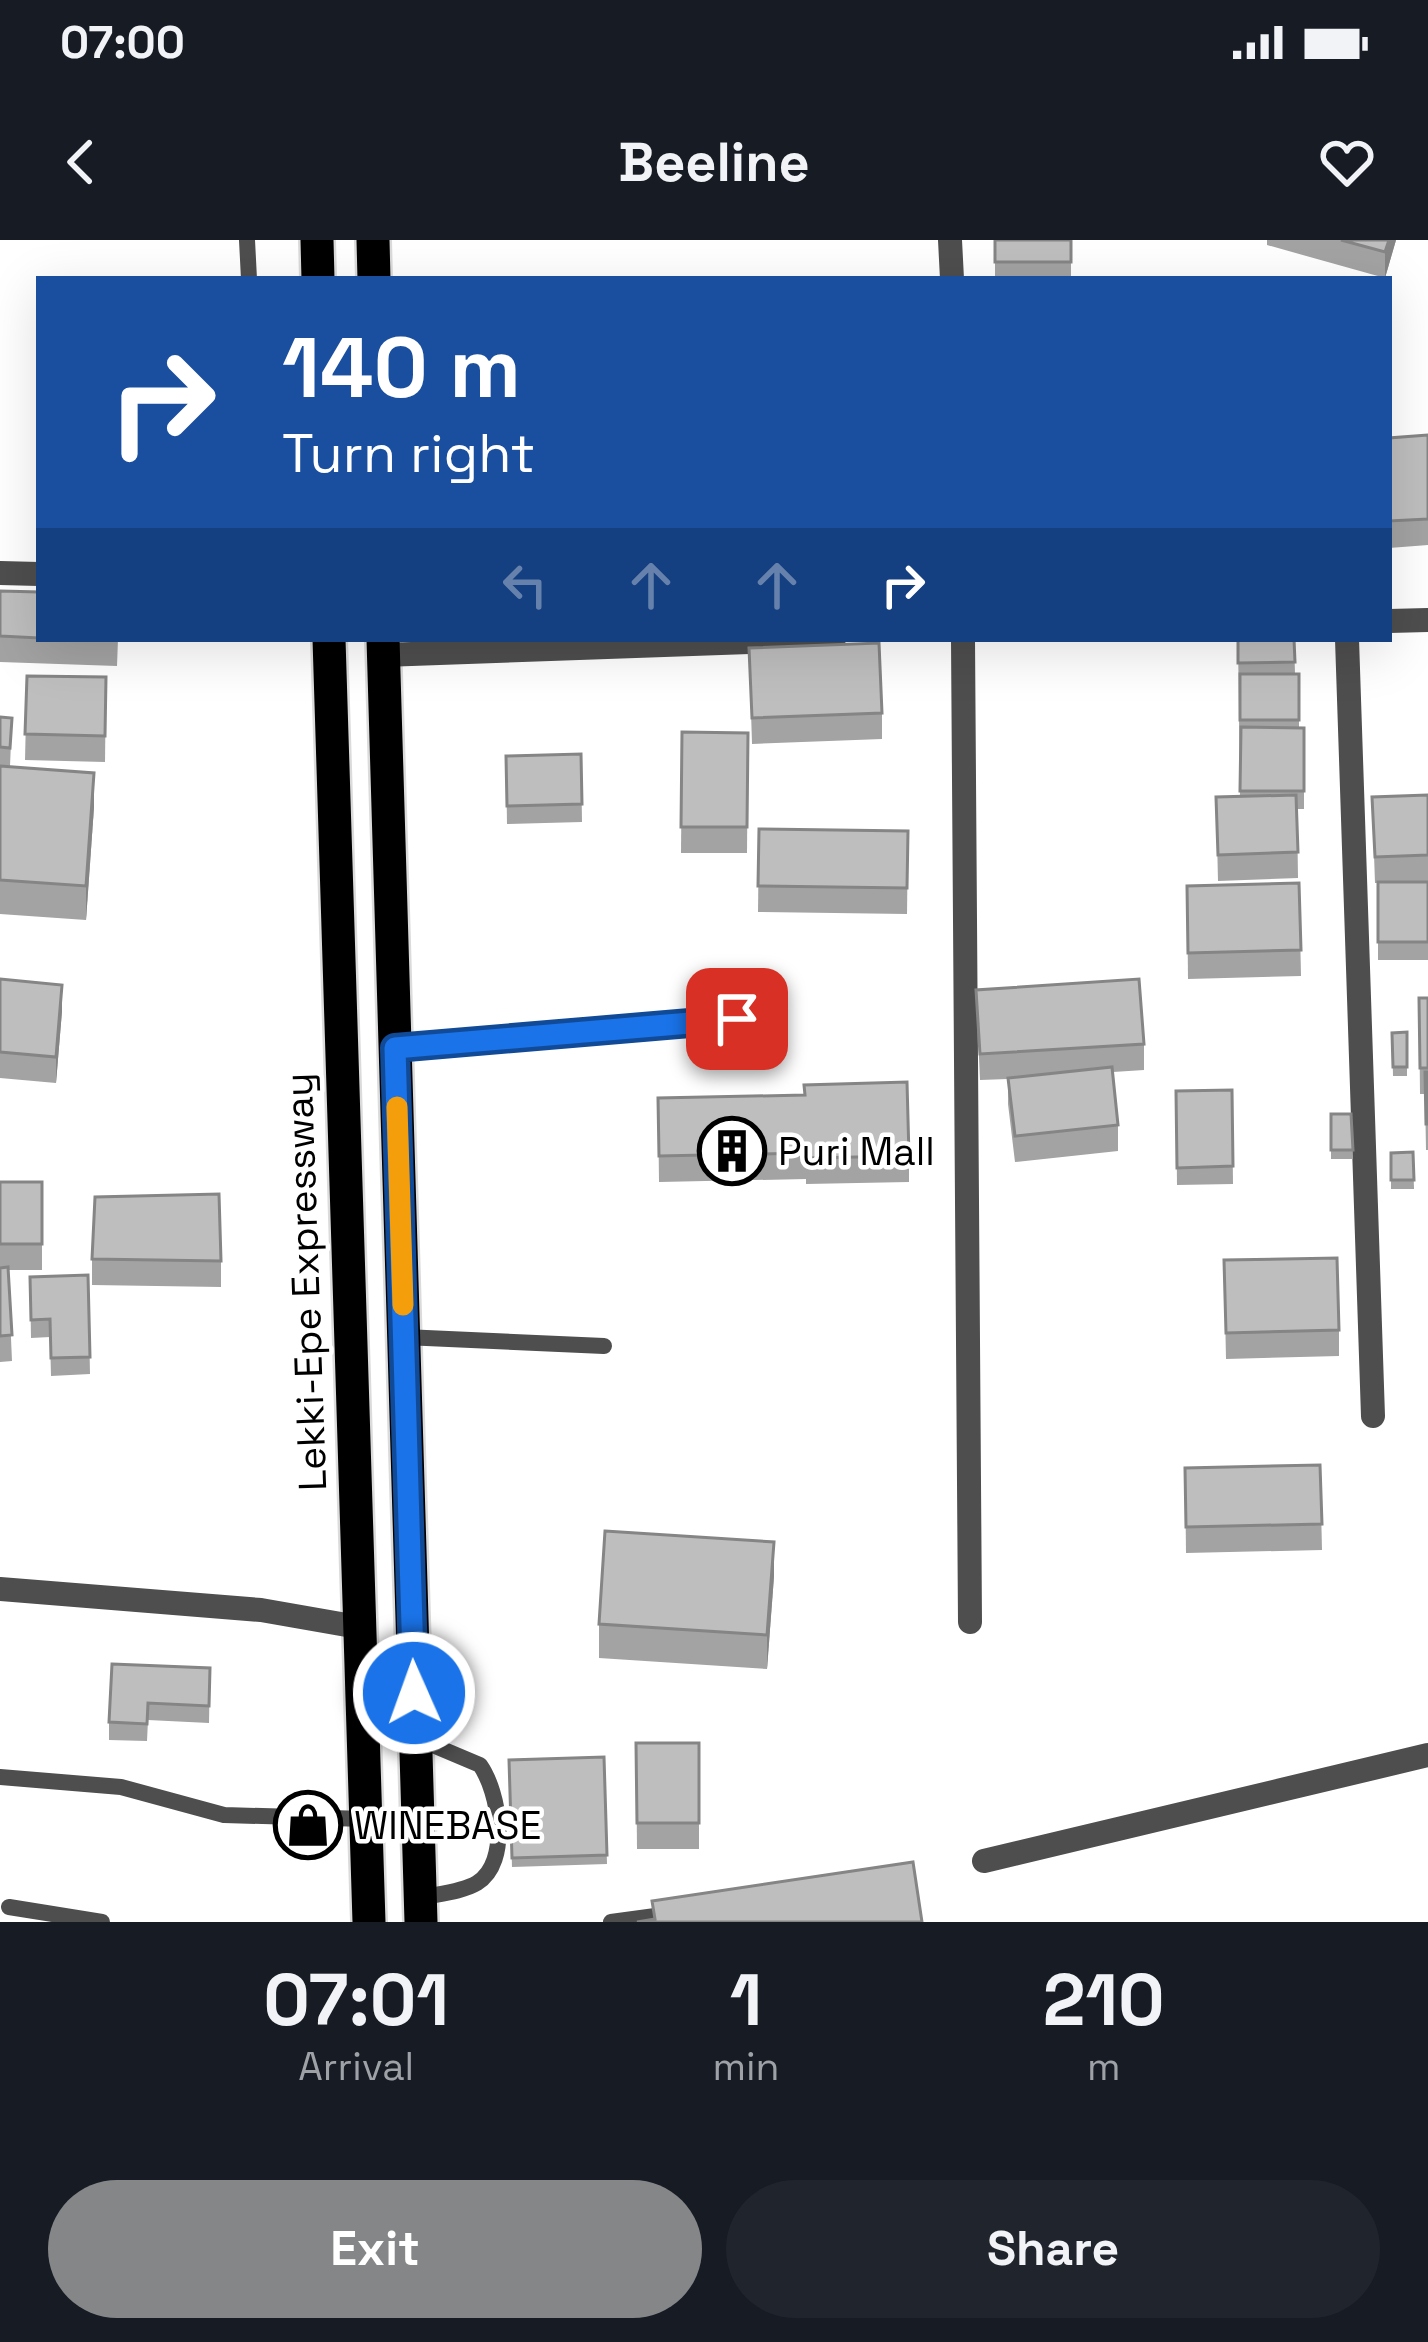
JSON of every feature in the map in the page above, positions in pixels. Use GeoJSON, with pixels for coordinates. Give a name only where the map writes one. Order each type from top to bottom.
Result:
{"type":"FeatureCollection","features":[{"type":"Feature","properties":{"kind":"highway"},"geometry":{"type":"LineString","coordinates":[[317,240],[318,276]]}},
{"type":"Feature","properties":{"kind":"highway"},"geometry":{"type":"LineString","coordinates":[[373,240],[374,276]]}},
{"type":"Feature","properties":{"kind":"highway","name":"Lekki-Epe Expressway"},"geometry":{"type":"LineString","coordinates":[[328,642],[370,1922]]}},
{"type":"Feature","properties":{"kind":"highway"},"geometry":{"type":"LineString","coordinates":[[383,647],[420,1910]]}},
{"type":"Feature","properties":{"kind":"street"},"geometry":{"type":"LineString","coordinates":[[950,240],[952,276]]}},
{"type":"Feature","properties":{"kind":"street"},"geometry":{"type":"LineString","coordinates":[[0,573],[36,574]]}},
{"type":"Feature","properties":{"kind":"street"},"geometry":{"type":"LineString","coordinates":[[1392,621],[1428,620]]}},
{"type":"Feature","properties":{"kind":"street"},"geometry":{"type":"LineString","coordinates":[[383,647],[665,642]]}},
{"type":"Feature","properties":{"kind":"street"},"geometry":{"type":"LineString","coordinates":[[963,642],[970,1622]]}},
{"type":"Feature","properties":{"kind":"street"},"geometry":{"type":"LineString","coordinates":[[1347,642],[1373,1416]]}},
{"type":"Feature","properties":{"kind":"street"},"geometry":{"type":"LineString","coordinates":[[395,1048],[737,1019]]}},
{"type":"Feature","properties":{"kind":"street"},"geometry":{"type":"LineString","coordinates":[[0,1589],[261,1610],[358,1627]]}},
{"type":"Feature","properties":{"kind":"street"},"geometry":{"type":"LineString","coordinates":[[984,1861],[1428,1755]]}},
{"type":"Feature","properties":{"kind":"lane"},"geometry":{"type":"LineString","coordinates":[[247,240],[250,276]]}},
{"type":"Feature","properties":{"kind":"lane"},"geometry":{"type":"LineString","coordinates":[[404,1337],[604,1346]]}},
{"type":"Feature","properties":{"kind":"lane"},"geometry":{"type":"LineString","coordinates":[[416,1738],[480,1765],[496,1804],[495,1858],[489,1873],[420,1910]]}},
{"type":"Feature","properties":{"kind":"lane"},"geometry":{"type":"LineString","coordinates":[[0,1777],[121,1787],[224,1815],[365,1819]]}},
{"type":"Feature","properties":{"kind":"lane"},"geometry":{"type":"LineString","coordinates":[[9,1907],[102,1922]]}},
{"type":"Feature","properties":{"kind":"lane"},"geometry":{"type":"LineString","coordinates":[[611,1922],[684,1912]]}},
{"type":"Feature","properties":{"kind":"building"},"geometry":{"type":"Polygon","coordinates":[[[995,240],[1071,240],[1071,262],[995,262],[995,240]]]}},
{"type":"Feature","properties":{"kind":"building"},"geometry":{"type":"Polygon","coordinates":[[[1341,240],[1389,240],[1385,252],[1341,240]]]}},
{"type":"Feature","properties":{"kind":"building"},"geometry":{"type":"Polygon","coordinates":[[[1428,435],[1428,519],[1392,521],[1392,438],[1428,435]]]}},
{"type":"Feature","properties":{"kind":"building"},"geometry":{"type":"Polygon","coordinates":[[[0,591],[36,592],[36,638],[0,636],[0,591]]]}},
{"type":"Feature","properties":{"kind":"building"},"geometry":{"type":"Polygon","coordinates":[[[1238,642],[1294,642],[1295,662],[1238,663],[1238,642]]]}},
{"type":"Feature","properties":{"kind":"building"},"geometry":{"type":"Polygon","coordinates":[[[879,643],[882,713],[752,718],[749,648],[879,643]]]}},
{"type":"Feature","properties":{"kind":"building"},"geometry":{"type":"Polygon","coordinates":[[[1240,674],[1299,674],[1299,720],[1240,720],[1240,674]]]}},
{"type":"Feature","properties":{"kind":"building"},"geometry":{"type":"Polygon","coordinates":[[[27,676],[106,677],[105,736],[25,734],[27,676]]]}},
{"type":"Feature","properties":{"kind":"building"},"geometry":{"type":"Polygon","coordinates":[[[0,717],[12,718],[10,748],[0,747],[0,717]]]}},
{"type":"Feature","properties":{"kind":"building"},"geometry":{"type":"Polygon","coordinates":[[[1241,727],[1304,728],[1304,791],[1240,791],[1241,727]]]}},
{"type":"Feature","properties":{"kind":"building"},"geometry":{"type":"Polygon","coordinates":[[[682,732],[748,733],[747,827],[681,827],[682,732]]]}},
{"type":"Feature","properties":{"kind":"building"},"geometry":{"type":"Polygon","coordinates":[[[581,754],[582,804],[507,806],[506,756],[581,754]]]}},
{"type":"Feature","properties":{"kind":"building"},"geometry":{"type":"Polygon","coordinates":[[[0,766],[94,773],[86,886],[0,880],[0,766]]]}},
{"type":"Feature","properties":{"kind":"building"},"geometry":{"type":"Polygon","coordinates":[[[1296,795],[1298,852],[1218,855],[1216,797],[1296,795]]]}},
{"type":"Feature","properties":{"kind":"building"},"geometry":{"type":"Polygon","coordinates":[[[1428,795],[1428,855],[1375,857],[1372,797],[1428,795]]]}},
{"type":"Feature","properties":{"kind":"building"},"geometry":{"type":"Polygon","coordinates":[[[759,829],[908,831],[907,888],[758,886],[759,829]]]}},
{"type":"Feature","properties":{"kind":"building"},"geometry":{"type":"Polygon","coordinates":[[[1378,882],[1428,882],[1428,942],[1378,942],[1378,882]]]}},
{"type":"Feature","properties":{"kind":"building"},"geometry":{"type":"Polygon","coordinates":[[[1299,883],[1301,950],[1188,953],[1187,886],[1299,883]]]}},
{"type":"Feature","properties":{"kind":"building"},"geometry":{"type":"Polygon","coordinates":[[[0,979],[62,985],[56,1057],[0,1052],[0,979]]]}},
{"type":"Feature","properties":{"kind":"building"},"geometry":{"type":"Polygon","coordinates":[[[1139,979],[1144,1044],[980,1054],[976,990],[1139,979]]]}},
{"type":"Feature","properties":{"kind":"building"},"geometry":{"type":"Polygon","coordinates":[[[1419,998],[1428,998],[1428,1068],[1420,1068],[1419,998]]]}},
{"type":"Feature","properties":{"kind":"building"},"geometry":{"type":"Polygon","coordinates":[[[1407,1032],[1407,1067],[1393,1067],[1392,1033],[1407,1032]]]}},
{"type":"Feature","properties":{"kind":"building"},"geometry":{"type":"Polygon","coordinates":[[[1112,1067],[1118,1125],[1015,1136],[1008,1078],[1112,1067]]]}},
{"type":"Feature","properties":{"kind":"building"},"geometry":{"type":"Polygon","coordinates":[[[1428,1072],[1428,1124],[1426,1124],[1428,1072]]]}},
{"type":"Feature","properties":{"kind":"building"},"geometry":{"type":"Polygon","coordinates":[[[907,1082],[909,1156],[659,1156],[658,1098],[805,1095],[804,1085],[907,1082]]]}},
{"type":"Feature","properties":{"kind":"building"},"geometry":{"type":"Polygon","coordinates":[[[1232,1090],[1233,1166],[1177,1168],[1176,1091],[1232,1090]]]}},
{"type":"Feature","properties":{"kind":"building"},"geometry":{"type":"Polygon","coordinates":[[[1331,1114],[1351,1114],[1353,1150],[1331,1150],[1331,1114]]]}},
{"type":"Feature","properties":{"kind":"building"},"geometry":{"type":"Polygon","coordinates":[[[1413,1152],[1414,1180],[1391,1180],[1391,1153],[1413,1152]]]}},
{"type":"Feature","properties":{"kind":"building"},"geometry":{"type":"Polygon","coordinates":[[[0,1182],[42,1182],[42,1244],[0,1244],[0,1182]]]}},
{"type":"Feature","properties":{"kind":"building"},"geometry":{"type":"Polygon","coordinates":[[[219,1194],[221,1261],[92,1259],[95,1197],[219,1194]]]}},
{"type":"Feature","properties":{"kind":"building"},"geometry":{"type":"Polygon","coordinates":[[[1337,1258],[1339,1330],[1226,1333],[1224,1260],[1337,1258]]]}},
{"type":"Feature","properties":{"kind":"building"},"geometry":{"type":"Polygon","coordinates":[[[8,1267],[12,1335],[0,1336],[0,1268],[8,1267]]]}},
{"type":"Feature","properties":{"kind":"building"},"geometry":{"type":"Polygon","coordinates":[[[88,1275],[90,1357],[51,1358],[50,1319],[31,1320],[30,1277],[88,1275]]]}},
{"type":"Feature","properties":{"kind":"building"},"geometry":{"type":"Polygon","coordinates":[[[1320,1465],[1322,1524],[1186,1527],[1185,1468],[1320,1465]]]}},
{"type":"Feature","properties":{"kind":"building"},"geometry":{"type":"Polygon","coordinates":[[[605,1531],[774,1542],[767,1635],[599,1624],[605,1531]]]}},
{"type":"Feature","properties":{"kind":"building"},"geometry":{"type":"Polygon","coordinates":[[[112,1664],[210,1668],[209,1706],[148,1703],[147,1724],[109,1722],[112,1664]]]}},
{"type":"Feature","properties":{"kind":"building"},"geometry":{"type":"Polygon","coordinates":[[[636,1743],[699,1743],[699,1823],[637,1823],[636,1743]]]}},
{"type":"Feature","properties":{"kind":"building"},"geometry":{"type":"Polygon","coordinates":[[[604,1757],[607,1855],[512,1858],[509,1760],[604,1757]]]}},
{"type":"Feature","properties":{"kind":"building"},"geometry":{"type":"Polygon","coordinates":[[[913,1862],[922,1922],[637,1922],[655,1919],[652,1901],[913,1862]]]}},
{"type":"Feature","properties":{"kind":"slow traffic"},"geometry":{"type":"LineString","coordinates":[[397,1107],[403,1305]]}},
{"type":"Feature","properties":{"kind":"place","name":"Puri Mall"},"geometry":{"type":"Point","coordinates":[732,1151]}},
{"type":"Feature","properties":{"kind":"place","name":"WINEBASE"},"geometry":{"type":"Point","coordinates":[308,1825]}},
{"type":"Feature","properties":{"kind":"route"},"geometry":{"type":"LineString","coordinates":[[414,1693],[395,1048],[737,1019]]}}]}
